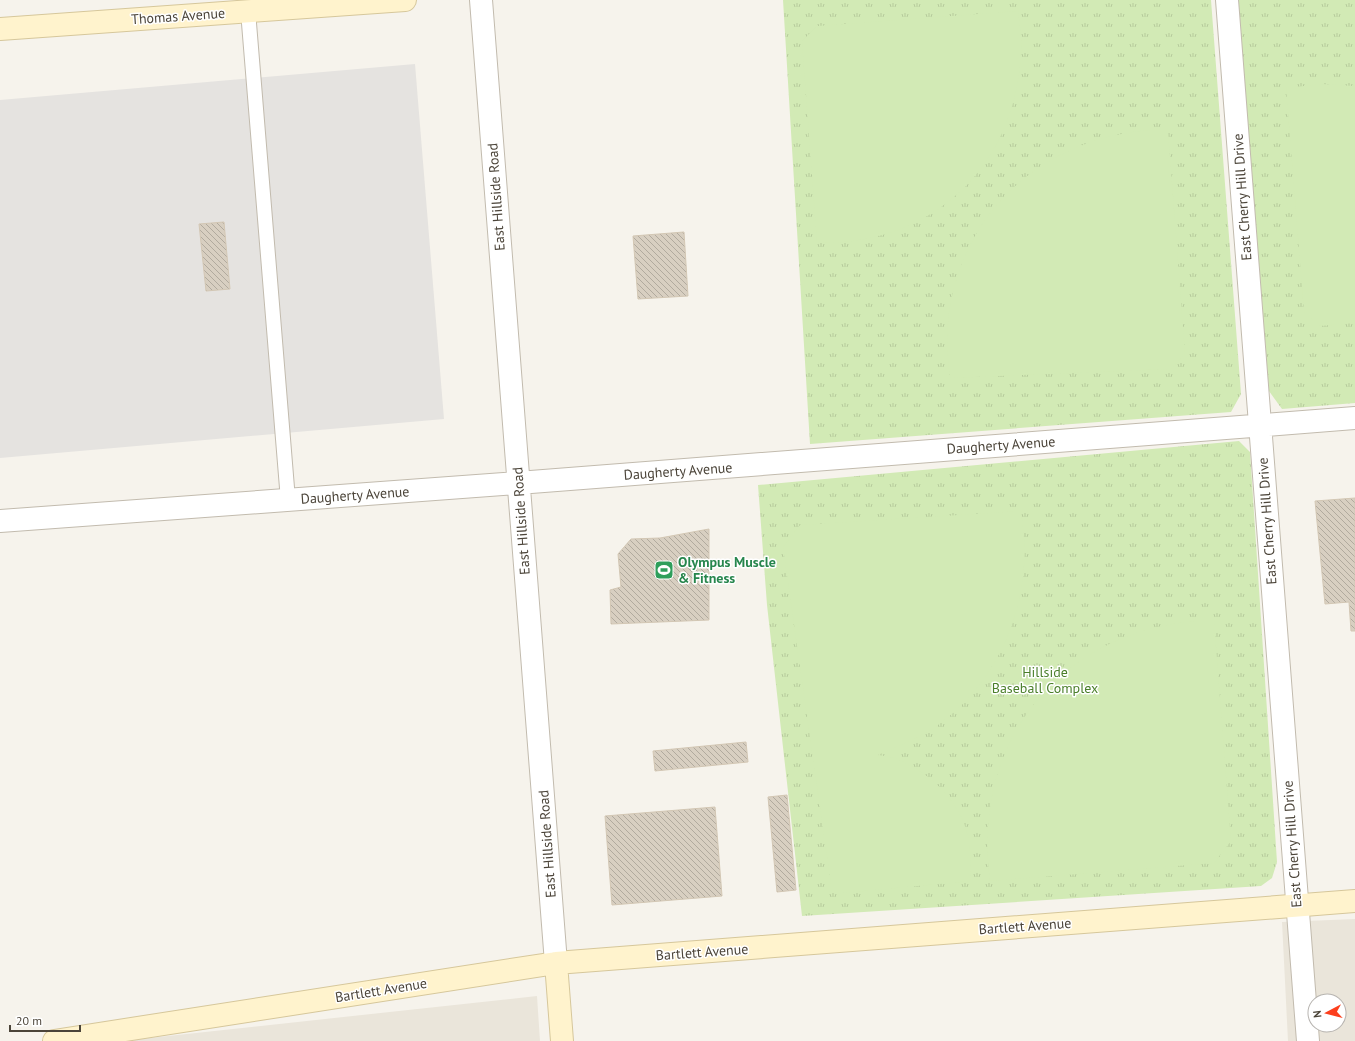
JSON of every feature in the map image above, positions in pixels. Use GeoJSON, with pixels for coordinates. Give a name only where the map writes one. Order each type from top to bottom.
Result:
{"type":"FeatureCollection","features":[{"type":"Feature","properties":{"kind":"main road","name":"Thomas Avenue"},"geometry":{"type":"LineString","coordinates":[[0,29],[405,0]]}},
{"type":"Feature","properties":{"kind":"main road","name":"Bartlett Avenue"},"geometry":{"type":"LineString","coordinates":[[54,1041],[556,963],[1355,900]]}},
{"type":"Feature","properties":{"kind":"main road","name":"East Hillside Road"},"geometry":{"type":"LineString","coordinates":[[556,963],[562,1041]]}},
{"type":"Feature","properties":{"kind":"street","name":"East Hillside Road"},"geometry":{"type":"LineString","coordinates":[[481,0],[556,963]]}},
{"type":"Feature","properties":{"kind":"street","name":"East Cherry Hill Drive"},"geometry":{"type":"LineString","coordinates":[[1227,0],[1308,1041]]}},
{"type":"Feature","properties":{"kind":"street","name":"Daugherty Avenue"},"geometry":{"type":"LineString","coordinates":[[0,521],[518,483],[1355,418]]}},
{"type":"Feature","properties":{"kind":"lane"},"geometry":{"type":"LineString","coordinates":[[248,11],[288,500]]}},
{"type":"Feature","properties":{"kind":"shaded area"},"geometry":{"type":"Polygon","coordinates":[[[415,64],[444,419],[0,458],[0,100],[415,64]]]}},
{"type":"Feature","properties":{"kind":"shaded area"},"geometry":{"type":"Polygon","coordinates":[[[1355,919],[1355,1041],[1288,1041],[1282,922],[1355,919]]]}},
{"type":"Feature","properties":{"kind":"shaded area"},"geometry":{"type":"Polygon","coordinates":[[[537,996],[540,1041],[122,1041],[537,996]]]}},
{"type":"Feature","properties":{"kind":"green space"},"geometry":{"type":"Polygon","coordinates":[[[783,0],[1211,0],[1241,394],[1231,412],[810,444],[783,0]]]}},
{"type":"Feature","properties":{"kind":"green space"},"geometry":{"type":"Polygon","coordinates":[[[1238,0],[1355,0],[1355,403],[1282,409],[1269,391],[1238,0]]]}},
{"type":"Feature","properties":{"kind":"green space"},"geometry":{"type":"Polygon","coordinates":[[[1018,11],[1021,32],[1021,53],[1015,94],[1003,131],[984,164],[960,192],[931,214],[897,230],[859,240],[817,243],[802,41],[817,26],[1018,11]]]}},
{"type":"Feature","properties":{"kind":"green space"},"geometry":{"type":"Polygon","coordinates":[[[1322,84],[1355,86],[1355,323],[1320,326],[1304,312],[1286,88],[1322,84]]]}},
{"type":"Feature","properties":{"kind":"green space"},"geometry":{"type":"Polygon","coordinates":[[[1150,130],[1168,130],[1185,354],[1171,369],[950,378],[947,342],[950,306],[960,269],[975,237],[995,208],[1019,183],[1047,162],[1079,147],[1113,136],[1150,130]]]}},
{"type":"Feature","properties":{"kind":"green space","name":"Hillside Baseball Complex"},"geometry":{"type":"Polygon","coordinates":[[[1239,441],[1250,452],[1277,862],[1272,878],[1261,886],[802,916],[767,605],[758,485],[1239,441]]]}},
{"type":"Feature","properties":{"kind":"green space"},"geometry":{"type":"Polygon","coordinates":[[[1021,511],[1025,552],[1021,590],[1016,614],[997,659],[984,679],[951,715],[925,734],[878,755],[897,759],[929,777],[953,803],[964,823],[968,837],[971,859],[971,881],[843,893],[831,885],[783,547],[800,525],[1021,511]]]}},
{"type":"Feature","properties":{"kind":"green space"},"geometry":{"type":"Polygon","coordinates":[[[1195,621],[1214,621],[1231,841],[1214,863],[990,881],[988,831],[995,785],[1010,742],[1034,704],[1064,673],[1102,648],[1146,630],[1195,621]]]}},
{"type":"Feature","properties":{"kind":"building"},"geometry":{"type":"Polygon","coordinates":[[[224,222],[230,289],[206,291],[199,224],[224,222]]]}},
{"type":"Feature","properties":{"kind":"building"},"geometry":{"type":"Polygon","coordinates":[[[684,232],[688,296],[638,299],[633,236],[684,232]]]}},
{"type":"Feature","properties":{"kind":"building"},"geometry":{"type":"Polygon","coordinates":[[[1355,498],[1355,631],[1351,631],[1349,602],[1325,604],[1315,501],[1355,498]]]}},
{"type":"Feature","properties":{"kind":"building","name":"Olympus Muscle & Fitness"},"geometry":{"type":"Polygon","coordinates":[[[709,529],[709,620],[611,624],[610,590],[621,587],[618,554],[631,539],[660,538],[709,529]]]}},
{"type":"Feature","properties":{"kind":"building"},"geometry":{"type":"Polygon","coordinates":[[[746,742],[748,762],[655,771],[653,751],[746,742]]]}},
{"type":"Feature","properties":{"kind":"building"},"geometry":{"type":"Polygon","coordinates":[[[787,795],[796,890],[777,892],[768,797],[787,795]]]}},
{"type":"Feature","properties":{"kind":"building"},"geometry":{"type":"Polygon","coordinates":[[[715,807],[722,896],[612,905],[605,816],[715,807]]]}},
{"type":"Feature","properties":{"kind":"place","name":"Olympus Muscle & Fitness"},"geometry":{"type":"Point","coordinates":[664,570]}}]}
